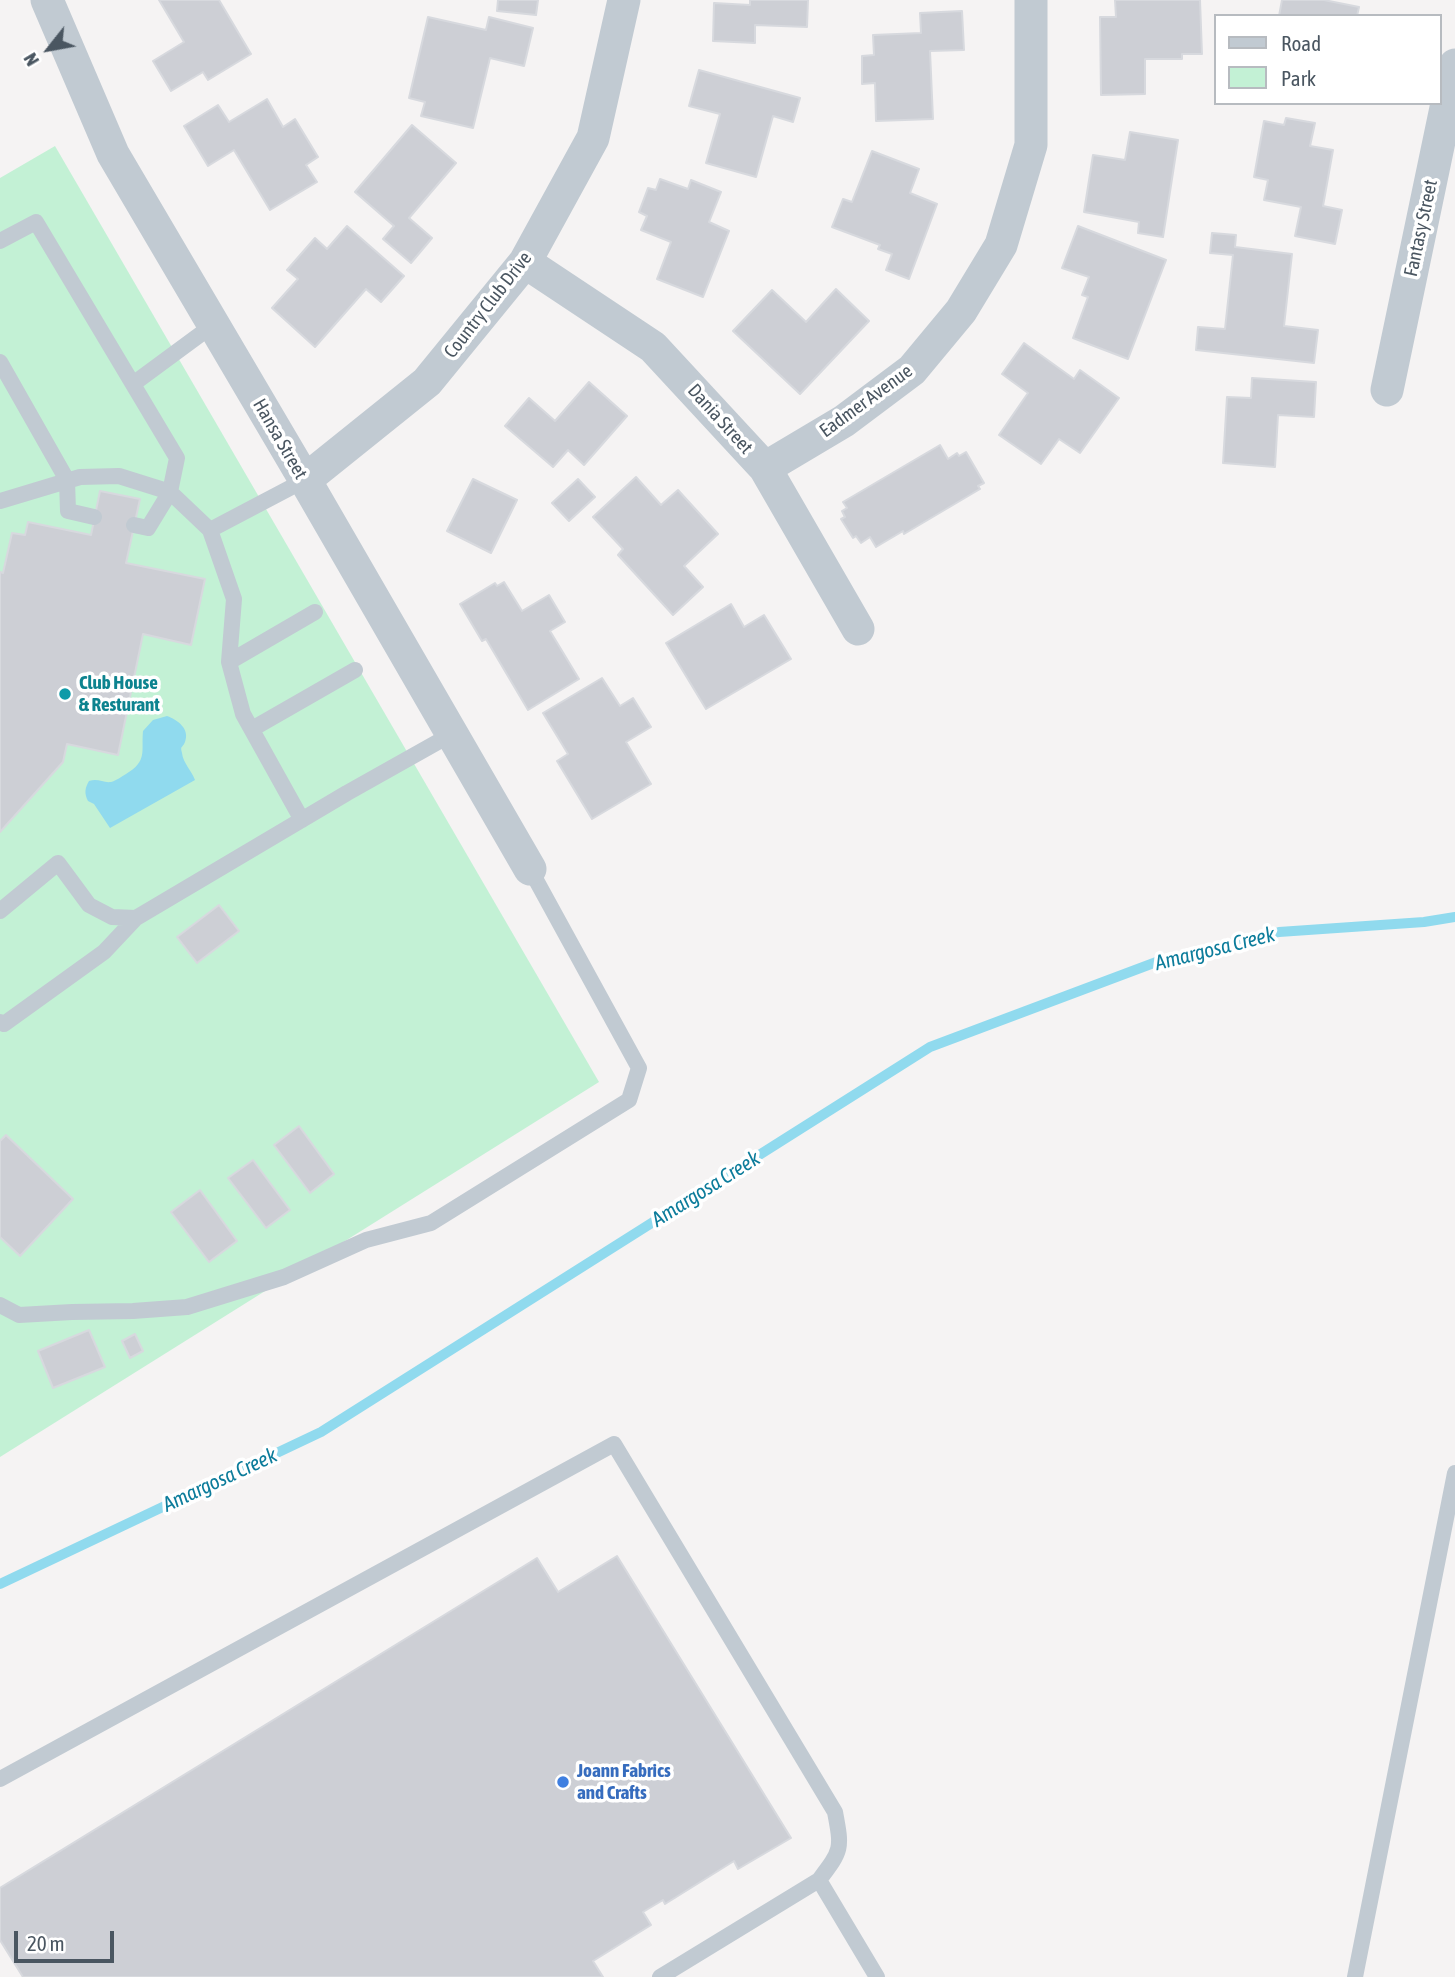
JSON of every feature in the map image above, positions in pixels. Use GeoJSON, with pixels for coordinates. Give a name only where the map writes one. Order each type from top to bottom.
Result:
{"type":"FeatureCollection","features":[{"type":"Feature","properties":{"kind":"street","name":"Hansa Street"},"geometry":{"type":"LineString","coordinates":[[47,0],[113,154],[530,869]]}},
{"type":"Feature","properties":{"kind":"street","name":"Country Club Drive"},"geometry":{"type":"LineString","coordinates":[[305,480],[427,382],[525,262],[593,138],[624,0]]}},
{"type":"Feature","properties":{"kind":"street","name":"Eadmer Avenue"},"geometry":{"type":"LineString","coordinates":[[765,468],[844,421],[912,370],[961,311],[1001,245],[1031,145],[1031,0]]}},
{"type":"Feature","properties":{"kind":"street","name":"Fantasy Street"},"geometry":{"type":"LineString","coordinates":[[1387,390],[1455,65]]}},
{"type":"Feature","properties":{"kind":"street","name":"Dania Street"},"geometry":{"type":"LineString","coordinates":[[525,262],[653,347],[765,468],[858,629]]}},
{"type":"Feature","properties":{"kind":"lane"},"geometry":{"type":"LineString","coordinates":[[0,242],[36,222],[177,458],[170,492],[148,528],[134,525]]}},
{"type":"Feature","properties":{"kind":"lane"},"geometry":{"type":"LineString","coordinates":[[133,384],[213,325]]}},
{"type":"Feature","properties":{"kind":"lane"},"geometry":{"type":"LineString","coordinates":[[0,362],[67,481],[68,511],[94,517]]}},
{"type":"Feature","properties":{"kind":"lane"},"geometry":{"type":"LineString","coordinates":[[0,501],[80,477],[119,476],[170,492],[210,530],[234,599],[229,662],[243,714],[302,820]]}},
{"type":"Feature","properties":{"kind":"lane"},"geometry":{"type":"LineString","coordinates":[[210,530],[305,480]]}},
{"type":"Feature","properties":{"kind":"lane"},"geometry":{"type":"LineString","coordinates":[[229,662],[314,612]]}},
{"type":"Feature","properties":{"kind":"lane"},"geometry":{"type":"LineString","coordinates":[[252,729],[355,670]]}},
{"type":"Feature","properties":{"kind":"lane"},"geometry":{"type":"LineString","coordinates":[[0,1022],[4,1024],[104,952],[136,918],[452,734]]}},
{"type":"Feature","properties":{"kind":"lane"},"geometry":{"type":"LineString","coordinates":[[0,911],[58,863],[89,905],[112,917],[136,918]]}},
{"type":"Feature","properties":{"kind":"lane"},"geometry":{"type":"LineString","coordinates":[[0,1305],[19,1315],[187,1307],[284,1277],[366,1240],[431,1223],[629,1100],[639,1068],[530,869]]}},
{"type":"Feature","properties":{"kind":"lane"},"geometry":{"type":"LineString","coordinates":[[0,1779],[614,1444],[835,1812],[841,1844],[832,1863],[819,1880],[660,1977]]}},
{"type":"Feature","properties":{"kind":"lane"},"geometry":{"type":"LineString","coordinates":[[1355,1977],[1455,1473]]}},
{"type":"Feature","properties":{"kind":"lane"},"geometry":{"type":"LineString","coordinates":[[819,1880],[877,1977]]}},
{"type":"Feature","properties":{"kind":"green space"},"geometry":{"type":"Polygon","coordinates":[[[55,146],[599,1082],[0,1457],[0,178],[55,146]]]}},
{"type":"Feature","properties":{"kind":"water"},"geometry":{"type":"Polygon","coordinates":[[[167,716],[179,723],[186,733],[181,751],[195,780],[110,828],[94,804],[88,801],[86,788],[89,781],[113,781],[138,765],[142,755],[143,731],[153,720],[167,716]]]}},
{"type":"Feature","properties":{"kind":"building"},"geometry":{"type":"Polygon","coordinates":[[[159,0],[219,0],[251,54],[208,80],[203,72],[171,91],[153,61],[184,42],[159,0]]]}},
{"type":"Feature","properties":{"kind":"building"},"geometry":{"type":"Polygon","coordinates":[[[498,0],[538,0],[536,15],[497,11],[498,0]]]}},
{"type":"Feature","properties":{"kind":"building"},"geometry":{"type":"Polygon","coordinates":[[[750,0],[808,0],[807,27],[755,25],[755,43],[713,41],[714,3],[750,5],[750,0]]]}},
{"type":"Feature","properties":{"kind":"building"},"geometry":{"type":"Polygon","coordinates":[[[1115,0],[1200,0],[1202,54],[1182,54],[1182,59],[1145,59],[1145,94],[1101,95],[1100,17],[1116,17],[1115,0]]]}},
{"type":"Feature","properties":{"kind":"building"},"geometry":{"type":"Polygon","coordinates":[[[1282,0],[1324,0],[1359,7],[1357,14],[1279,14],[1282,0]]]}},
{"type":"Feature","properties":{"kind":"building"},"geometry":{"type":"Polygon","coordinates":[[[962,11],[964,50],[930,51],[933,119],[876,121],[875,83],[862,84],[862,56],[874,55],[873,35],[921,33],[920,13],[962,11]]]}},
{"type":"Feature","properties":{"kind":"building"},"geometry":{"type":"Polygon","coordinates":[[[428,17],[486,30],[489,17],[533,28],[524,66],[490,58],[473,128],[421,116],[425,102],[409,98],[428,17]]]}},
{"type":"Feature","properties":{"kind":"building"},"geometry":{"type":"Polygon","coordinates":[[[699,70],[800,98],[793,122],[773,116],[756,177],[706,163],[720,114],[689,106],[699,70]]]}},
{"type":"Feature","properties":{"kind":"building"},"geometry":{"type":"Polygon","coordinates":[[[267,99],[283,127],[295,119],[318,157],[306,165],[317,182],[270,210],[234,150],[208,166],[184,126],[218,105],[229,122],[267,99]]]}},
{"type":"Feature","properties":{"kind":"building"},"geometry":{"type":"Polygon","coordinates":[[[1286,118],[1315,123],[1310,146],[1333,150],[1323,206],[1342,210],[1335,244],[1295,236],[1301,207],[1264,200],[1268,180],[1254,177],[1264,121],[1284,125],[1286,118]]]}},
{"type":"Feature","properties":{"kind":"building"},"geometry":{"type":"Polygon","coordinates":[[[412,125],[456,163],[409,218],[432,238],[411,263],[383,239],[394,226],[355,192],[412,125]]]}},
{"type":"Feature","properties":{"kind":"building"},"geometry":{"type":"Polygon","coordinates":[[[1130,132],[1178,140],[1163,237],[1138,233],[1139,222],[1084,212],[1093,155],[1125,160],[1130,132]]]}},
{"type":"Feature","properties":{"kind":"building"},"geometry":{"type":"Polygon","coordinates":[[[872,151],[919,169],[910,193],[937,204],[909,279],[886,270],[892,254],[878,249],[880,245],[832,227],[843,199],[852,202],[872,151]]]}},
{"type":"Feature","properties":{"kind":"building"},"geometry":{"type":"Polygon","coordinates":[[[660,179],[688,189],[691,180],[721,192],[709,222],[729,231],[703,297],[657,279],[671,242],[641,230],[647,216],[639,212],[648,188],[656,190],[660,179]]]}},
{"type":"Feature","properties":{"kind":"building"},"geometry":{"type":"Polygon","coordinates":[[[347,226],[404,276],[381,302],[366,289],[315,347],[272,308],[298,279],[287,270],[315,238],[327,249],[347,226]]]}},
{"type":"Feature","properties":{"kind":"building"},"geometry":{"type":"Polygon","coordinates":[[[1078,226],[1166,260],[1128,359],[1073,338],[1088,297],[1082,295],[1089,277],[1062,268],[1078,226]]]}},
{"type":"Feature","properties":{"kind":"building"},"geometry":{"type":"Polygon","coordinates":[[[1212,233],[1236,235],[1235,247],[1292,254],[1284,326],[1318,330],[1314,363],[1196,350],[1198,327],[1225,329],[1233,255],[1210,253],[1212,233]]]}},
{"type":"Feature","properties":{"kind":"building"},"geometry":{"type":"Polygon","coordinates":[[[836,289],[869,321],[800,394],[733,331],[772,290],[806,322],[836,289]]]}},
{"type":"Feature","properties":{"kind":"building"},"geometry":{"type":"Polygon","coordinates":[[[1024,343],[1074,379],[1080,370],[1119,398],[1080,453],[1059,439],[1041,464],[999,435],[1028,393],[1002,374],[1024,343]]]}},
{"type":"Feature","properties":{"kind":"building"},"geometry":{"type":"Polygon","coordinates":[[[1252,378],[1316,382],[1314,417],[1278,415],[1275,467],[1223,463],[1227,397],[1251,398],[1252,378]]]}},
{"type":"Feature","properties":{"kind":"building"},"geometry":{"type":"Polygon","coordinates":[[[589,382],[627,416],[584,465],[568,450],[553,467],[505,426],[529,398],[555,421],[589,382]]]}},
{"type":"Feature","properties":{"kind":"building"},"geometry":{"type":"Polygon","coordinates":[[[940,445],[948,459],[957,453],[959,456],[966,452],[984,483],[978,486],[980,489],[904,534],[903,531],[876,547],[870,537],[861,543],[856,536],[853,538],[841,519],[845,517],[842,511],[847,508],[843,502],[940,445]]]}},
{"type":"Feature","properties":{"kind":"building"},"geometry":{"type":"Polygon","coordinates":[[[636,477],[661,505],[678,490],[718,534],[684,566],[703,587],[673,615],[618,555],[623,549],[593,517],[636,477]]]}},
{"type":"Feature","properties":{"kind":"building"},"geometry":{"type":"Polygon","coordinates":[[[473,479],[517,500],[491,553],[447,531],[473,479]]]}},
{"type":"Feature","properties":{"kind":"building"},"geometry":{"type":"Polygon","coordinates":[[[578,479],[595,497],[569,521],[552,503],[578,479]]]}},
{"type":"Feature","properties":{"kind":"building","name":"Club House & Resturant"},"geometry":{"type":"Polygon","coordinates":[[[100,491],[140,499],[126,563],[205,579],[191,645],[143,634],[118,755],[67,744],[63,762],[0,832],[0,572],[3,573],[12,533],[25,535],[28,522],[91,535],[100,491]]]}},
{"type":"Feature","properties":{"kind":"building"},"geometry":{"type":"Polygon","coordinates":[[[504,582],[522,611],[549,595],[565,622],[550,631],[579,679],[528,710],[486,639],[482,641],[460,604],[495,583],[497,586],[504,582]]]}},
{"type":"Feature","properties":{"kind":"building"},"geometry":{"type":"Polygon","coordinates":[[[731,604],[744,627],[764,615],[791,659],[706,709],[666,643],[731,604]]]}},
{"type":"Feature","properties":{"kind":"building"},"geometry":{"type":"Polygon","coordinates":[[[602,678],[620,706],[633,698],[651,727],[626,742],[651,784],[592,819],[557,761],[568,754],[543,713],[602,678]]]}},
{"type":"Feature","properties":{"kind":"building"},"geometry":{"type":"Polygon","coordinates":[[[219,905],[239,931],[197,963],[177,937],[219,905]]]}},
{"type":"Feature","properties":{"kind":"building"},"geometry":{"type":"Polygon","coordinates":[[[299,1126],[334,1174],[310,1193],[274,1145],[299,1126]]]}},
{"type":"Feature","properties":{"kind":"building"},"geometry":{"type":"Polygon","coordinates":[[[6,1135],[73,1199],[20,1256],[0,1237],[0,1141],[6,1135]]]}},
{"type":"Feature","properties":{"kind":"building"},"geometry":{"type":"Polygon","coordinates":[[[253,1160],[290,1210],[266,1228],[228,1178],[253,1160]]]}},
{"type":"Feature","properties":{"kind":"building"},"geometry":{"type":"Polygon","coordinates":[[[200,1190],[237,1241],[209,1262],[171,1212],[200,1190]]]}},
{"type":"Feature","properties":{"kind":"building"},"geometry":{"type":"Polygon","coordinates":[[[89,1330],[105,1367],[53,1388],[38,1351],[89,1330]]]}},
{"type":"Feature","properties":{"kind":"building"},"geometry":{"type":"Polygon","coordinates":[[[135,1334],[143,1351],[130,1358],[122,1341],[135,1334]]]}},
{"type":"Feature","properties":{"kind":"building"},"geometry":{"type":"Polygon","coordinates":[[[617,1556],[791,1838],[738,1869],[734,1861],[665,1904],[663,1900],[643,1912],[651,1925],[593,1961],[603,1977],[23,1977],[0,1940],[0,1888],[537,1558],[558,1592],[617,1556]]]}},
{"type":"Feature","properties":{"kind":"waterway","name":"Amargosa Creek"},"geometry":{"type":"LineString","coordinates":[[0,1584],[321,1432],[930,1047],[1159,961],[1279,932],[1424,922],[1455,917]]}},
{"type":"Feature","properties":{"kind":"place","name":"Club House & Resturant"},"geometry":{"type":"Point","coordinates":[65,694]}},
{"type":"Feature","properties":{"kind":"place","name":"Joann Fabrics and Crafts"},"geometry":{"type":"Point","coordinates":[563,1782]}}]}
